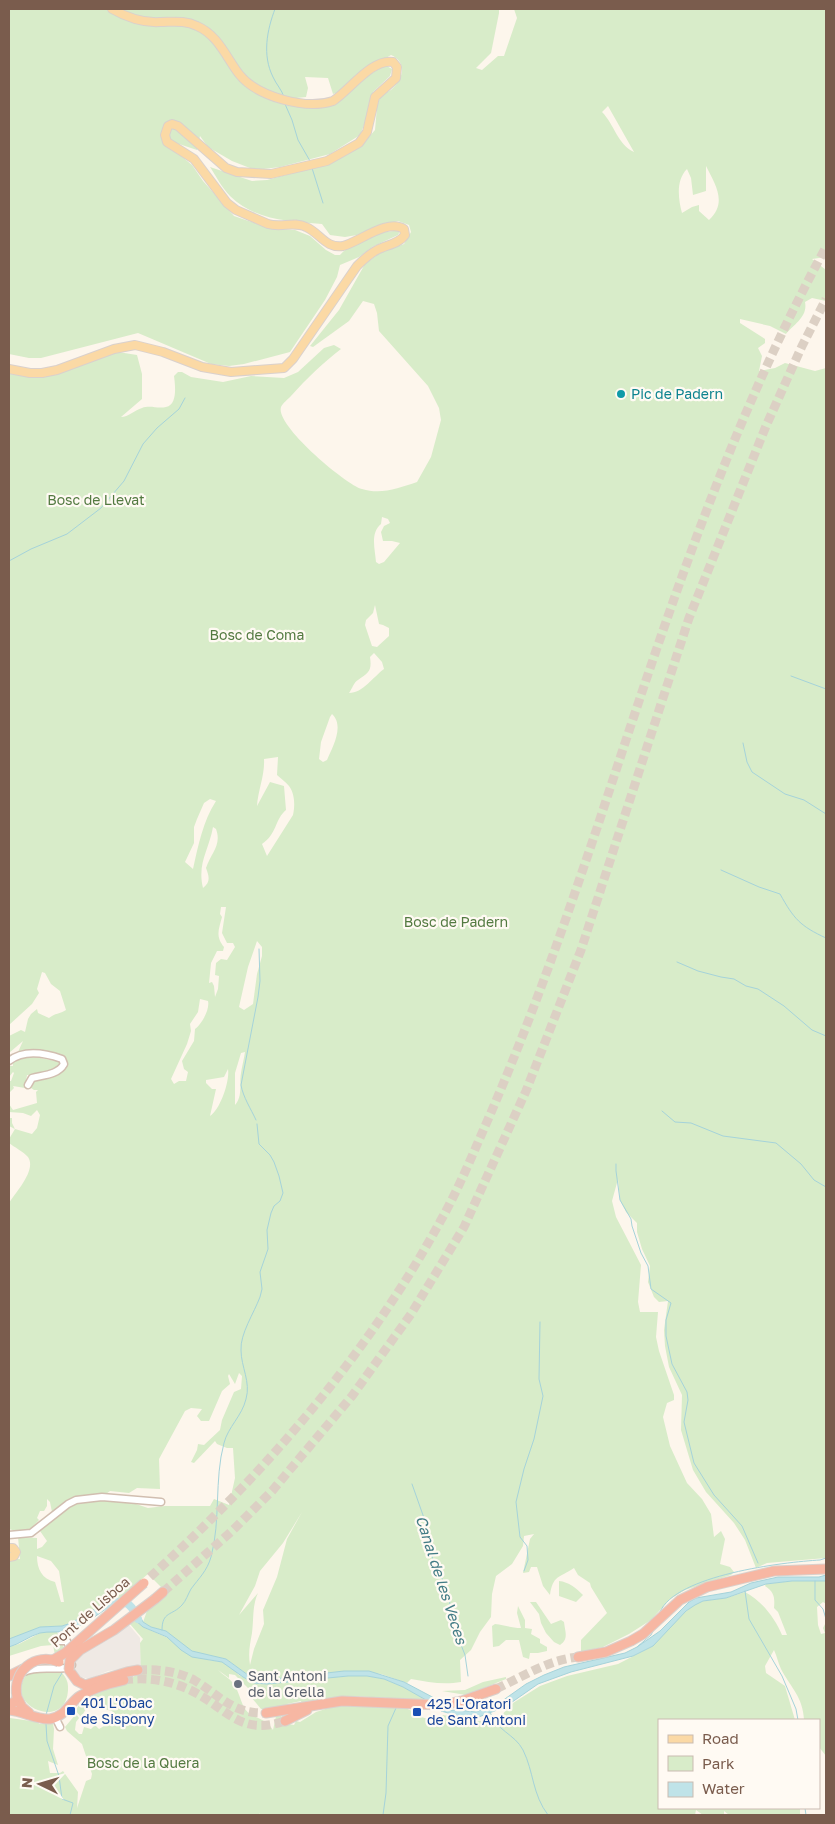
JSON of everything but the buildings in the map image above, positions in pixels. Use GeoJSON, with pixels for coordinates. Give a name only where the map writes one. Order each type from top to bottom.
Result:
{"type":"FeatureCollection","features":[{"type":"Feature","properties":{"kind":"highway"},"geometry":{"type":"LineString","coordinates":[[578,1657],[602,1653],[627,1644],[643,1634],[665,1612],[688,1595],[707,1587],[771,1568],[826,1563]]}},
{"type":"Feature","properties":{"kind":"highway"},"geometry":{"type":"LineString","coordinates":[[707,1587],[784,1570],[826,1571]]}},
{"type":"Feature","properties":{"kind":"highway"},"geometry":{"type":"LineString","coordinates":[[665,1612],[693,1597],[747,1582],[776,1576],[816,1574],[826,1571]]}},
{"type":"Feature","properties":{"kind":"highway","name":"Pont de Lisboa"},"geometry":{"type":"LineString","coordinates":[[53,1660],[65,1653],[147,1580]]}},
{"type":"Feature","properties":{"kind":"highway","name":"Pont de Lisboa"},"geometry":{"type":"LineString","coordinates":[[71,1674],[70,1660],[80,1650],[114,1630],[164,1592]]}},
{"type":"Feature","properties":{"kind":"highway"},"geometry":{"type":"LineString","coordinates":[[16,1687],[9,1677],[37,1660],[53,1660],[62,1663],[79,1684],[89,1685],[120,1673],[138,1670]]}},
{"type":"Feature","properties":{"kind":"highway"},"geometry":{"type":"LineString","coordinates":[[23,1669],[16,1687],[17,1697],[22,1707],[31,1715]]}},
{"type":"Feature","properties":{"kind":"highway"},"geometry":{"type":"LineString","coordinates":[[71,1674],[76,1690],[72,1704]]}},
{"type":"Feature","properties":{"kind":"highway"},"geometry":{"type":"LineString","coordinates":[[9,1710],[43,1719],[55,1718],[65,1712],[78,1697],[87,1692],[124,1680]]}},
{"type":"Feature","properties":{"kind":"highway"},"geometry":{"type":"LineString","coordinates":[[266,1713],[350,1700],[432,1705],[456,1703],[496,1689]]}},
{"type":"Feature","properties":{"kind":"highway"},"geometry":{"type":"LineString","coordinates":[[9,1704],[15,1702],[17,1697]]}},
{"type":"Feature","properties":{"kind":"highway"},"geometry":{"type":"LineString","coordinates":[[285,1720],[322,1704]]}},
{"type":"Feature","properties":{"kind":"main road"},"geometry":{"type":"LineString","coordinates":[[9,369],[42,373],[57,370],[114,349],[135,345],[163,352],[202,367],[231,372],[284,368],[293,359],[357,266],[378,250],[401,239],[405,235],[405,230],[399,226],[368,234],[345,245],[335,246],[328,244],[313,231],[302,225],[274,226],[268,224],[236,210],[227,203],[194,158],[167,142],[166,131],[170,125],[184,129],[222,164],[237,172],[271,174],[327,161],[362,140],[369,126],[375,97],[396,78],[397,67],[393,62],[379,65],[354,82],[333,101],[309,104],[284,100],[253,86],[242,78],[218,42],[198,26],[185,22],[150,22],[127,16],[112,9]]}},
{"type":"Feature","properties":{"kind":"main road"},"geometry":{"type":"LineString","coordinates":[[9,1548],[13,1548],[16,1552],[14,1556],[9,1558]]}},
{"type":"Feature","properties":{"kind":"street"},"geometry":{"type":"LineString","coordinates":[[9,1061],[24,1053],[62,1059],[64,1064],[60,1070],[48,1075],[32,1078],[28,1085]]}},
{"type":"Feature","properties":{"kind":"street"},"geometry":{"type":"LineString","coordinates":[[9,1535],[31,1533],[68,1504],[76,1500],[102,1497],[161,1502]]}},
{"type":"Feature","properties":{"kind":"street"},"geometry":{"type":"LineString","coordinates":[[9,1677],[37,1668],[64,1670],[70,1668],[73,1660],[67,1641],[60,1640]]}},
{"type":"Feature","properties":{"kind":"street"},"geometry":{"type":"LineString","coordinates":[[55,1718],[60,1727]]}},
{"type":"Feature","properties":{"kind":"shaded area"},"geometry":{"type":"Polygon","coordinates":[[[129,1625],[140,1638],[141,1666],[108,1671],[89,1679],[81,1677],[74,1671],[74,1662],[80,1655],[108,1640],[129,1625]]]}},
{"type":"Feature","properties":{"kind":"green space"},"geometry":{"type":"Polygon","coordinates":[[[9,9],[499,9],[491,53],[476,68],[482,70],[498,56],[504,56],[517,18],[514,9],[826,9],[826,257],[812,259],[826,270],[826,301],[812,298],[805,302],[804,312],[800,320],[786,334],[770,326],[740,319],[740,323],[765,339],[765,343],[758,348],[762,356],[759,371],[775,368],[785,363],[815,371],[826,368],[826,1558],[767,1563],[756,1568],[745,1540],[734,1523],[706,1492],[693,1470],[681,1430],[682,1395],[669,1367],[665,1346],[664,1330],[668,1301],[659,1302],[654,1297],[648,1282],[650,1266],[642,1249],[637,1232],[637,1223],[626,1212],[620,1200],[618,1179],[612,1201],[616,1217],[641,1265],[638,1302],[640,1312],[658,1312],[656,1337],[674,1395],[674,1400],[667,1403],[663,1417],[670,1446],[687,1483],[702,1499],[711,1514],[714,1537],[721,1531],[725,1539],[720,1564],[730,1567],[734,1572],[731,1575],[685,1590],[670,1599],[651,1620],[629,1634],[603,1647],[581,1652],[581,1640],[607,1613],[590,1583],[578,1575],[574,1568],[555,1580],[550,1595],[543,1586],[537,1567],[531,1567],[529,1572],[523,1573],[530,1539],[534,1534],[524,1536],[523,1546],[512,1564],[496,1576],[492,1594],[491,1617],[480,1632],[471,1650],[460,1660],[461,1682],[454,1683],[436,1683],[411,1679],[407,1683],[381,1674],[356,1671],[265,1680],[248,1675],[226,1659],[196,1653],[166,1631],[151,1627],[143,1622],[147,1611],[168,1594],[148,1574],[117,1600],[95,1609],[71,1623],[62,1626],[49,1626],[9,1639],[9,1559],[20,1559],[18,1537],[37,1538],[37,1549],[42,1547],[47,1541],[40,1531],[57,1511],[52,1512],[50,1502],[47,1499],[47,1506],[44,1511],[40,1511],[37,1518],[39,1520],[32,1527],[22,1531],[9,1529],[9,1203],[28,1175],[30,1162],[26,1155],[9,1143],[9,1139],[15,1129],[32,1134],[37,1128],[40,1115],[37,1110],[31,1116],[23,1113],[9,1112],[9,1104],[13,1110],[37,1103],[36,1092],[38,1090],[31,1088],[36,1078],[66,1066],[65,1056],[27,1050],[18,1052],[23,1041],[9,1053],[9,1036],[21,1030],[25,1032],[28,1019],[37,1009],[38,1013],[49,1018],[66,1010],[60,991],[51,984],[45,973],[42,972],[37,989],[39,993],[32,1004],[9,1025],[9,374],[32,375],[111,353],[118,352],[137,355],[142,374],[142,399],[121,417],[145,407],[166,407],[170,405],[175,394],[174,376],[178,372],[191,377],[223,382],[251,376],[284,378],[298,372],[324,348],[334,345],[341,349],[321,365],[281,407],[282,415],[289,427],[327,466],[353,485],[362,489],[383,491],[417,482],[431,457],[441,420],[439,408],[428,386],[379,331],[374,304],[363,301],[349,321],[313,347],[310,346],[339,310],[365,264],[380,253],[404,244],[411,232],[409,225],[398,221],[357,235],[345,237],[330,235],[322,224],[273,218],[262,215],[240,204],[230,196],[210,167],[252,181],[267,180],[321,166],[362,145],[375,130],[377,107],[381,94],[391,90],[399,80],[402,70],[400,62],[391,55],[364,71],[339,92],[333,94],[328,78],[305,77],[308,88],[306,97],[296,98],[291,104],[322,107],[334,105],[366,77],[385,65],[392,69],[390,76],[373,92],[360,135],[330,154],[280,167],[255,170],[232,161],[208,147],[200,136],[197,150],[179,144],[174,150],[192,165],[203,181],[234,216],[269,228],[295,230],[310,236],[335,255],[340,255],[352,245],[375,234],[400,231],[398,235],[372,247],[359,257],[340,265],[337,277],[325,300],[290,352],[244,364],[229,366],[211,364],[138,333],[41,358],[9,354],[9,9]],[[608,106],[602,112],[620,139],[634,152],[608,106]],[[706,166],[706,191],[693,195],[691,178],[687,169],[681,178],[679,190],[682,213],[699,205],[699,211],[709,220],[715,214],[718,207],[719,200],[716,187],[706,166]],[[382,517],[381,524],[375,532],[376,562],[379,564],[384,562],[400,543],[383,541],[381,532],[384,526],[390,523],[388,519],[382,517]],[[375,605],[373,613],[366,620],[365,625],[372,646],[377,647],[389,636],[389,628],[379,624],[375,605]],[[374,653],[370,657],[371,665],[369,671],[355,682],[349,693],[363,688],[384,669],[382,662],[374,653]],[[332,714],[321,742],[319,759],[323,762],[327,760],[336,737],[336,719],[332,714]],[[278,757],[264,759],[257,806],[270,782],[284,786],[286,810],[271,836],[262,844],[267,856],[293,815],[294,800],[289,786],[277,775],[278,757]],[[210,799],[204,803],[194,827],[194,843],[185,862],[193,869],[204,825],[216,801],[210,799]],[[213,827],[211,835],[202,864],[203,888],[208,881],[206,868],[218,840],[216,829],[213,827]],[[221,907],[220,914],[222,917],[219,939],[224,947],[223,951],[217,951],[211,963],[209,983],[212,982],[214,986],[215,997],[219,976],[215,975],[216,963],[221,959],[227,960],[235,947],[233,943],[227,943],[222,933],[226,907],[221,907]],[[257,941],[248,967],[239,1007],[244,1010],[253,1004],[257,974],[262,956],[262,947],[257,941]],[[200,999],[198,1012],[190,1024],[191,1031],[171,1079],[174,1084],[179,1081],[186,1081],[188,1072],[184,1069],[182,1061],[194,1041],[195,1029],[205,1016],[208,1001],[200,999]],[[245,1052],[241,1053],[235,1073],[235,1105],[240,1094],[245,1052]],[[228,1069],[224,1077],[206,1080],[206,1083],[212,1089],[216,1089],[210,1116],[214,1113],[224,1095],[228,1069]],[[239,1373],[235,1384],[229,1374],[230,1384],[222,1391],[209,1421],[201,1421],[197,1416],[202,1409],[191,1408],[185,1411],[159,1459],[160,1489],[137,1488],[129,1493],[110,1491],[106,1494],[148,1508],[210,1506],[214,1499],[229,1505],[235,1478],[233,1448],[227,1448],[217,1444],[215,1441],[194,1463],[191,1462],[198,1444],[204,1445],[220,1430],[222,1420],[234,1392],[241,1389],[242,1376],[239,1373]],[[302,1512],[283,1543],[260,1571],[255,1586],[239,1615],[258,1593],[254,1607],[249,1653],[250,1665],[264,1624],[263,1610],[277,1577],[287,1539],[302,1512]],[[37,1556],[41,1573],[50,1581],[55,1582],[61,1602],[64,1602],[59,1571],[51,1561],[37,1556]]]}},
{"type":"Feature","properties":{"kind":"green space"},"geometry":{"type":"Polygon","coordinates":[[[25,1055],[61,1062],[52,1071],[27,1075],[25,1088],[13,1086],[14,1088],[9,1093],[9,1081],[11,1081],[14,1073],[9,1077],[9,1066],[13,1066],[12,1059],[25,1055]]]}},
{"type":"Feature","properties":{"kind":"green space"},"geometry":{"type":"Polygon","coordinates":[[[9,1118],[12,1118],[15,1129],[9,1126],[9,1118]]]}},
{"type":"Feature","properties":{"kind":"green space"},"geometry":{"type":"Polygon","coordinates":[[[559,1581],[572,1586],[583,1595],[576,1602],[559,1596],[559,1581]]]}},
{"type":"Feature","properties":{"kind":"green space","name":"Bosc de la Quera"},"geometry":{"type":"Polygon","coordinates":[[[792,1581],[826,1581],[826,1604],[823,1602],[817,1607],[818,1625],[821,1634],[825,1633],[823,1628],[826,1622],[826,1756],[820,1748],[820,1719],[804,1719],[799,1699],[781,1669],[774,1650],[765,1666],[766,1673],[785,1686],[795,1719],[658,1719],[658,1809],[800,1809],[800,1815],[729,1815],[724,1811],[724,1815],[703,1815],[696,1810],[695,1815],[260,1815],[260,1813],[259,1815],[9,1815],[10,1718],[38,1722],[39,1724],[53,1724],[53,1749],[58,1765],[48,1761],[50,1773],[60,1773],[63,1771],[78,1792],[77,1808],[86,1781],[91,1779],[92,1774],[82,1744],[65,1727],[76,1714],[79,1718],[76,1722],[75,1730],[79,1734],[82,1734],[84,1727],[91,1729],[95,1725],[99,1729],[116,1719],[112,1711],[104,1709],[99,1705],[86,1709],[81,1717],[76,1711],[85,1699],[91,1695],[127,1681],[141,1672],[140,1643],[143,1639],[130,1624],[135,1620],[143,1627],[209,1660],[228,1665],[239,1675],[254,1683],[367,1676],[384,1679],[426,1700],[352,1696],[329,1698],[302,1705],[301,1701],[287,1704],[285,1708],[261,1709],[252,1698],[247,1696],[259,1691],[274,1692],[249,1689],[235,1675],[229,1674],[229,1678],[218,1670],[233,1683],[245,1709],[251,1715],[266,1722],[273,1730],[276,1716],[281,1716],[288,1724],[294,1725],[296,1721],[300,1722],[316,1712],[338,1705],[403,1707],[419,1714],[418,1716],[431,1719],[437,1719],[443,1715],[479,1721],[496,1721],[513,1703],[540,1686],[567,1676],[618,1664],[653,1646],[677,1619],[695,1604],[703,1601],[726,1598],[745,1592],[767,1610],[776,1622],[782,1635],[787,1635],[778,1612],[774,1608],[773,1595],[765,1586],[766,1584],[792,1581]]]}},
{"type":"Feature","properties":{"kind":"green space"},"geometry":{"type":"Polygon","coordinates":[[[530,1602],[536,1602],[551,1624],[561,1620],[564,1622],[566,1632],[563,1643],[560,1645],[554,1642],[546,1633],[539,1614],[530,1602]]]}},
{"type":"Feature","properties":{"kind":"green space"},"geometry":{"type":"Polygon","coordinates":[[[518,1606],[525,1620],[525,1628],[532,1629],[531,1634],[540,1639],[540,1643],[547,1647],[547,1651],[530,1653],[529,1659],[523,1657],[519,1640],[506,1640],[499,1646],[493,1647],[492,1626],[495,1624],[521,1628],[517,1613],[518,1606]]]}},
{"type":"Feature","properties":{"kind":"green space"},"geometry":{"type":"Polygon","coordinates":[[[42,1632],[57,1632],[64,1648],[55,1655],[53,1645],[41,1646],[9,1656],[9,1647],[42,1632]]]}},
{"type":"Feature","properties":{"kind":"green space"},"geometry":{"type":"Polygon","coordinates":[[[55,1668],[61,1672],[68,1683],[65,1703],[57,1710],[47,1712],[37,1710],[28,1704],[22,1695],[22,1685],[28,1673],[55,1668]]]}},
{"type":"Feature","properties":{"kind":"green space"},"geometry":{"type":"Polygon","coordinates":[[[506,1677],[506,1679],[466,1695],[442,1691],[465,1690],[483,1682],[506,1677]]]}},
{"type":"Feature","properties":{"kind":"water"},"geometry":{"type":"Polygon","coordinates":[[[826,1575],[826,1581],[792,1581],[766,1584],[726,1598],[703,1601],[686,1611],[653,1646],[633,1656],[571,1672],[538,1684],[505,1707],[476,1718],[466,1718],[441,1711],[476,1712],[502,1701],[526,1684],[564,1667],[625,1653],[660,1631],[689,1602],[696,1598],[731,1592],[751,1583],[778,1577],[819,1577],[826,1575]]]}},
{"type":"Feature","properties":{"kind":"water"},"geometry":{"type":"Polygon","coordinates":[[[117,1600],[93,1618],[73,1629],[64,1632],[40,1633],[9,1647],[9,1639],[40,1627],[62,1626],[71,1623],[95,1609],[117,1600]]]}},
{"type":"Feature","properties":{"kind":"water"},"geometry":{"type":"Polygon","coordinates":[[[140,1616],[143,1622],[151,1627],[166,1631],[192,1651],[226,1659],[248,1675],[265,1680],[344,1671],[369,1671],[404,1682],[438,1700],[426,1700],[384,1679],[367,1676],[348,1676],[267,1684],[254,1683],[222,1662],[192,1657],[167,1637],[143,1627],[135,1620],[140,1616]]]}},
{"type":"Feature","properties":{"kind":"waterway"},"geometry":{"type":"LineString","coordinates":[[275,9],[268,34],[267,51],[270,69],[284,97]]}},
{"type":"Feature","properties":{"kind":"waterway"},"geometry":{"type":"LineString","coordinates":[[285,104],[298,140],[310,161]]}},
{"type":"Feature","properties":{"kind":"waterway"},"geometry":{"type":"LineString","coordinates":[[312,168],[323,203]]}},
{"type":"Feature","properties":{"kind":"waterway"},"geometry":{"type":"LineString","coordinates":[[9,561],[31,549],[67,534],[101,508],[124,481],[143,444],[157,428],[179,409],[185,398]]}},
{"type":"Feature","properties":{"kind":"waterway"},"geometry":{"type":"LineString","coordinates":[[791,676],[826,689]]}},
{"type":"Feature","properties":{"kind":"waterway"},"geometry":{"type":"LineString","coordinates":[[743,743],[747,762],[752,772],[785,794],[804,800],[826,814]]}},
{"type":"Feature","properties":{"kind":"waterway"},"geometry":{"type":"LineString","coordinates":[[721,870],[780,894],[789,910],[799,921],[810,930],[826,938]]}},
{"type":"Feature","properties":{"kind":"waterway"},"geometry":{"type":"LineString","coordinates":[[256,1120],[241,1085],[258,997],[260,981],[259,949]]}},
{"type":"Feature","properties":{"kind":"waterway"},"geometry":{"type":"LineString","coordinates":[[677,962],[698,971],[734,979],[746,986],[758,989],[784,1006],[812,1030],[826,1036]]}},
{"type":"Feature","properties":{"kind":"waterway"},"geometry":{"type":"LineString","coordinates":[[662,1111],[675,1122],[691,1123],[723,1136],[776,1143],[801,1164],[814,1180],[826,1187]]}},
{"type":"Feature","properties":{"kind":"waterway"},"geometry":{"type":"LineString","coordinates":[[162,1630],[162,1624],[168,1614],[183,1603],[211,1557],[216,1529],[219,1471],[224,1443],[244,1405],[247,1393],[241,1344],[262,1289],[260,1272],[268,1249],[267,1230],[271,1213],[274,1206],[280,1201],[283,1193],[274,1162],[259,1144],[257,1124]]}},
{"type":"Feature","properties":{"kind":"waterway"},"geometry":{"type":"LineString","coordinates":[[616,1164],[620,1200],[631,1219],[641,1253],[648,1266],[651,1289],[671,1303],[666,1320],[666,1336],[672,1364],[687,1392],[688,1400],[684,1422],[694,1463],[714,1495],[742,1526],[758,1563]]}},
{"type":"Feature","properties":{"kind":"waterway"},"geometry":{"type":"LineString","coordinates":[[524,1571],[528,1560],[527,1546],[520,1537],[516,1502],[534,1439],[543,1396],[539,1379],[540,1322]]}},
{"type":"Feature","properties":{"kind":"waterway","name":"Canal de les Veces"},"geometry":{"type":"LineString","coordinates":[[412,1484],[424,1518],[433,1560],[449,1593],[451,1619],[465,1655],[468,1676]]}},
{"type":"Feature","properties":{"kind":"waterway"},"geometry":{"type":"LineString","coordinates":[[660,1612],[670,1599],[686,1589],[708,1580],[758,1568],[826,1558]]}},
{"type":"Feature","properties":{"kind":"waterway"},"geometry":{"type":"LineString","coordinates":[[815,1581],[815,1600],[823,1609],[826,1619]]}},
{"type":"Feature","properties":{"kind":"waterway"},"geometry":{"type":"LineString","coordinates":[[745,1591],[749,1619],[782,1676],[796,1709],[798,1719]]}},
{"type":"Feature","properties":{"kind":"waterway"},"geometry":{"type":"LineString","coordinates":[[104,1606],[116,1602],[125,1602],[129,1604],[138,1619]]}},
{"type":"Feature","properties":{"kind":"waterway"},"geometry":{"type":"LineString","coordinates":[[637,1647],[651,1635],[654,1629]]}},
{"type":"Feature","properties":{"kind":"waterway"},"geometry":{"type":"LineString","coordinates":[[63,1630],[64,1639]]}},
{"type":"Feature","properties":{"kind":"waterway"},"geometry":{"type":"LineString","coordinates":[[46,1715],[54,1686],[62,1673]]}},
{"type":"Feature","properties":{"kind":"waterway","name":"Canal de les Veces"},"geometry":{"type":"LineString","coordinates":[[482,1702],[484,1709]]}},
{"type":"Feature","properties":{"kind":"waterway"},"geometry":{"type":"LineString","coordinates":[[383,1815],[386,1793],[388,1726],[396,1708]]}},
{"type":"Feature","properties":{"kind":"waterway"},"geometry":{"type":"LineString","coordinates":[[490,1712],[496,1723],[523,1750],[539,1799],[548,1815]]}},
{"type":"Feature","properties":{"kind":"waterway"},"geometry":{"type":"LineString","coordinates":[[46,1724],[47,1741],[59,1776],[62,1799],[73,1803],[70,1815]]}},
{"type":"Feature","properties":{"kind":"waterway"},"geometry":{"type":"LineString","coordinates":[[805,1809],[806,1815]]}},
{"type":"Feature","properties":{"kind":"tunnel"},"geometry":{"type":"LineString","coordinates":[[150,1577],[192,1538],[273,1455],[346,1366],[412,1270],[453,1197],[502,1087],[545,976],[672,604],[727,458],[790,316],[826,247]]}},
{"type":"Feature","properties":{"kind":"tunnel"},"geometry":{"type":"LineString","coordinates":[[163,1592],[232,1531],[272,1491],[352,1396],[411,1314],[464,1227],[526,1091],[581,950],[689,618],[766,426],[802,346],[826,299]]}},
{"type":"Feature","properties":{"kind":"tunnel"},"geometry":{"type":"LineString","coordinates":[[496,1689],[556,1661],[578,1657]]}},
{"type":"Feature","properties":{"kind":"tunnel"},"geometry":{"type":"LineString","coordinates":[[138,1670],[160,1670],[181,1674],[194,1680],[235,1707],[254,1713],[266,1713]]}},
{"type":"Feature","properties":{"kind":"tunnel"},"geometry":{"type":"LineString","coordinates":[[124,1680],[140,1679],[173,1683],[201,1696],[233,1717],[255,1725],[269,1725],[285,1721]]}},
{"type":"Feature","properties":{"kind":"place","name":"Pic de Padern"},"geometry":{"type":"Point","coordinates":[621,394]}},
{"type":"Feature","properties":{"kind":"place","name":"Sant Antoni de la Grella"},"geometry":{"type":"Point","coordinates":[238,1684]}},
{"type":"Feature","properties":{"kind":"place","name":"401 L'Obac de Sispony"},"geometry":{"type":"Point","coordinates":[71,1711]}},
{"type":"Feature","properties":{"kind":"place","name":"425 L'Oratori de Sant Antoni"},"geometry":{"type":"Point","coordinates":[417,1712]}},
{"type":"Feature","properties":{"kind":"park label","name":"Bosc de Llevat"},"geometry":{"type":"Point","coordinates":[96,500]}},
{"type":"Feature","properties":{"kind":"park label","name":"Bosc de Coma"},"geometry":{"type":"Point","coordinates":[257,635]}},
{"type":"Feature","properties":{"kind":"park label","name":"Bosc de Padern"},"geometry":{"type":"Point","coordinates":[456,922]}}]}
